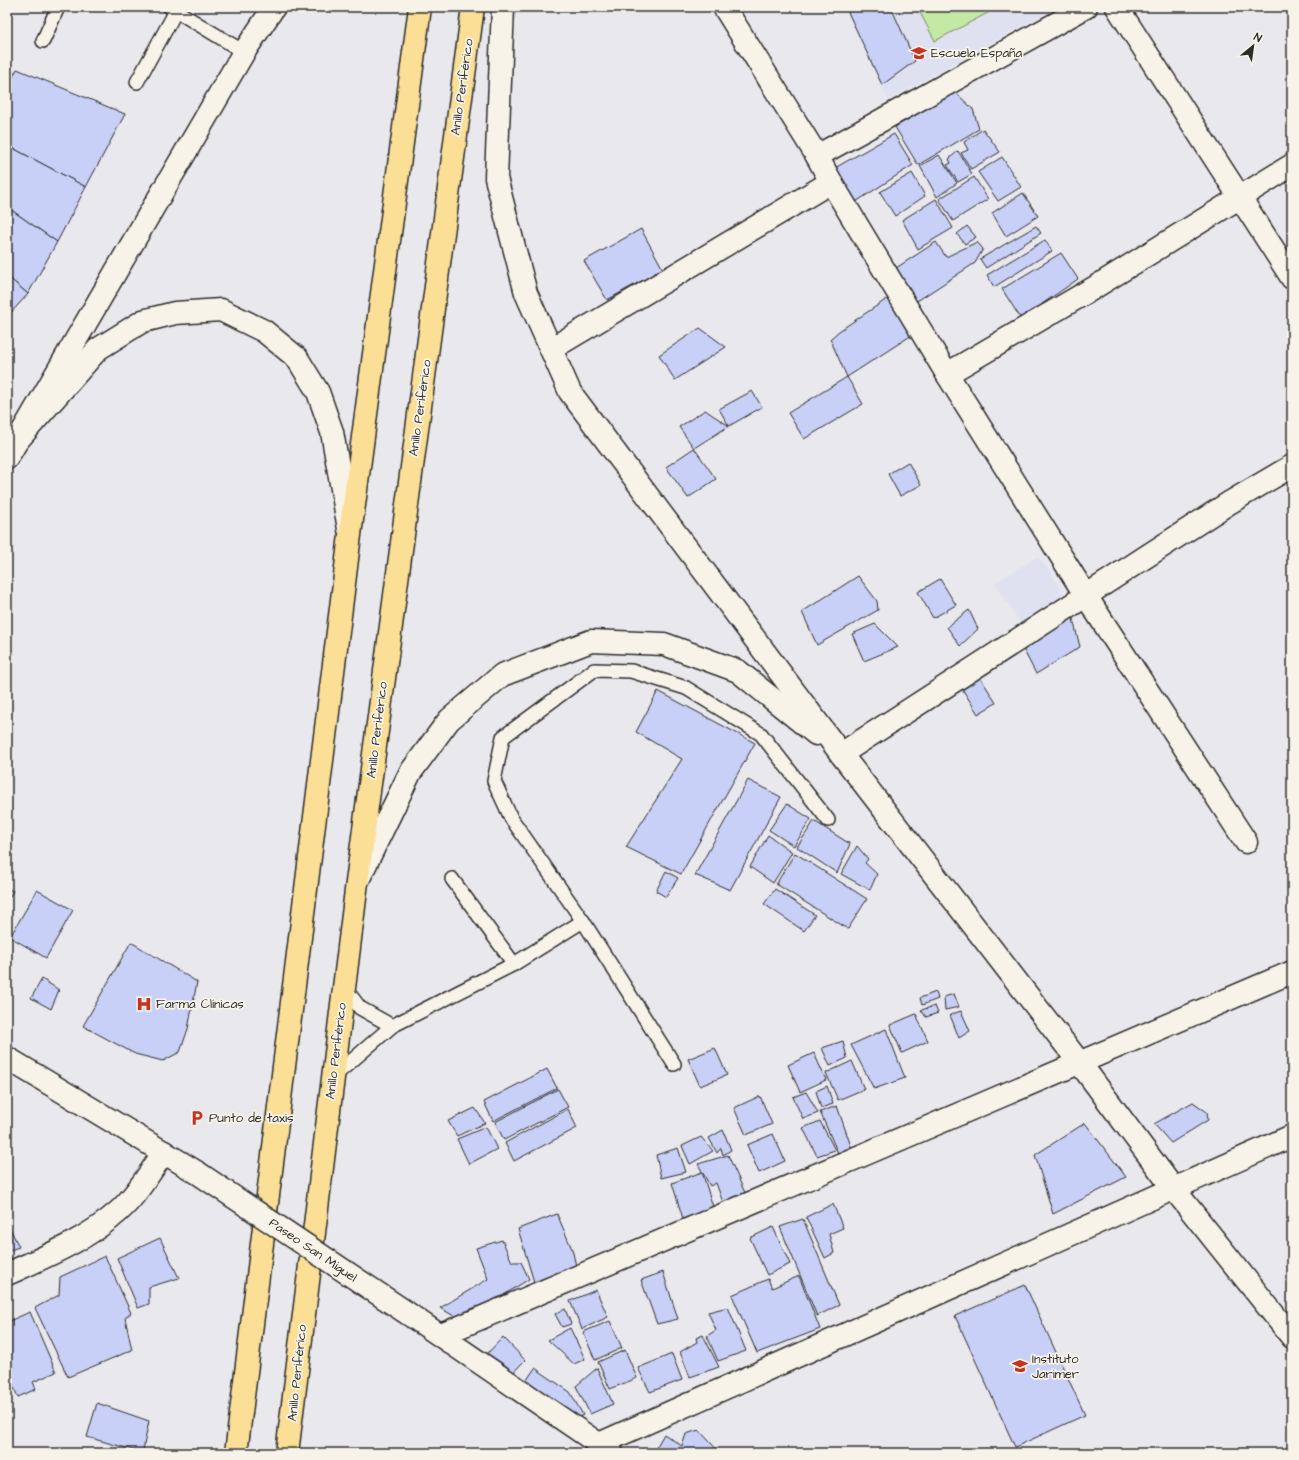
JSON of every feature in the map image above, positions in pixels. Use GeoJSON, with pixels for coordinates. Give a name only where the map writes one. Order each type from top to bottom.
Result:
{"type":"FeatureCollection","features":[{"type":"Feature","properties":{"kind":"highway"},"geometry":{"type":"LineString","coordinates":[[236,1453],[350,535],[420,7]]}},
{"type":"Feature","properties":{"kind":"highway","name":"Anillo Periférico"},"geometry":{"type":"LineString","coordinates":[[287,1453],[357,882],[473,7]]}},
{"type":"Feature","properties":{"kind":"street"},"geometry":{"type":"LineString","coordinates":[[9,443],[244,52],[274,7]]}},
{"type":"Feature","properties":{"kind":"street"},"geometry":{"type":"LineString","coordinates":[[503,7],[496,178],[526,293],[570,392],[841,754],[1079,1062],[1173,1188],[1292,1337]]}},
{"type":"Feature","properties":{"kind":"street"},"geometry":{"type":"LineString","coordinates":[[724,7],[817,156],[831,182],[947,374],[1086,596],[1246,842]]}},
{"type":"Feature","properties":{"kind":"street"},"geometry":{"type":"LineString","coordinates":[[817,156],[1086,7]]}},
{"type":"Feature","properties":{"kind":"street"},"geometry":{"type":"LineString","coordinates":[[1117,7],[1292,278]]}},
{"type":"Feature","properties":{"kind":"street"},"geometry":{"type":"LineString","coordinates":[[947,374],[1092,289],[1292,165]]}},
{"type":"Feature","properties":{"kind":"street"},"geometry":{"type":"LineString","coordinates":[[551,349],[831,182]]}},
{"type":"Feature","properties":{"kind":"street"},"geometry":{"type":"LineString","coordinates":[[9,443],[98,349],[143,321],[175,313],[221,310],[264,331],[297,358],[318,392],[332,432],[350,535]]}},
{"type":"Feature","properties":{"kind":"street"},"geometry":{"type":"LineString","coordinates":[[841,754],[1229,503],[1292,466]]}},
{"type":"Feature","properties":{"kind":"street"},"geometry":{"type":"LineString","coordinates":[[357,882],[410,773],[448,720],[502,675],[591,641],[664,644],[738,671],[841,754]]}},
{"type":"Feature","properties":{"kind":"street"},"geometry":{"type":"LineString","coordinates":[[441,1335],[1292,972]]}},
{"type":"Feature","properties":{"kind":"street","name":"Paseo San Miguel"},"geometry":{"type":"LineString","coordinates":[[7,1058],[198,1173],[441,1335],[605,1448]]}},
{"type":"Feature","properties":{"kind":"street"},"geometry":{"type":"LineString","coordinates":[[605,1448],[1173,1188],[1292,1136]]}},
{"type":"Feature","properties":{"kind":"street"},"geometry":{"type":"LineString","coordinates":[[7,1274],[56,1252],[120,1211],[146,1179],[164,1152]]}},
{"type":"Feature","properties":{"kind":"lane"},"geometry":{"type":"LineString","coordinates":[[43,41],[58,7]]}},
{"type":"Feature","properties":{"kind":"lane"},"geometry":{"type":"LineString","coordinates":[[137,82],[173,9],[244,52]]}},
{"type":"Feature","properties":{"kind":"lane"},"geometry":{"type":"LineString","coordinates":[[674,1064],[583,921],[511,818],[494,780],[503,737],[594,670],[631,671],[686,688],[761,734],[828,820]]}},
{"type":"Feature","properties":{"kind":"lane"},"geometry":{"type":"LineString","coordinates":[[452,879],[514,964]]}},
{"type":"Feature","properties":{"kind":"lane"},"geometry":{"type":"LineString","coordinates":[[332,1078],[392,1026],[514,964],[583,921]]}},
{"type":"Feature","properties":{"kind":"lane"},"geometry":{"type":"LineString","coordinates":[[344,987],[360,1008],[392,1026]]}},
{"type":"Feature","properties":{"kind":"shaded area","name":"Escuela España"},"geometry":{"type":"Polygon","coordinates":[[[844,7],[1056,7],[888,100],[844,7]]]}},
{"type":"Feature","properties":{"kind":"shaded area"},"geometry":{"type":"Polygon","coordinates":[[[1037,557],[1049,569],[1070,606],[1027,634],[995,583],[1037,557]]]}},
{"type":"Feature","properties":{"kind":"green space"},"geometry":{"type":"Polygon","coordinates":[[[917,7],[999,7],[935,41],[917,7]]]}},
{"type":"Feature","properties":{"kind":"building"},"geometry":{"type":"Polygon","coordinates":[[[858,7],[891,7],[915,61],[882,85],[848,12],[858,7]]]}},
{"type":"Feature","properties":{"kind":"building"},"geometry":{"type":"Polygon","coordinates":[[[17,69],[125,114],[86,187],[7,145],[7,87],[17,69]]]}},
{"type":"Feature","properties":{"kind":"building"},"geometry":{"type":"Polygon","coordinates":[[[955,92],[973,109],[979,129],[918,165],[895,127],[955,92]]]}},
{"type":"Feature","properties":{"kind":"building"},"geometry":{"type":"Polygon","coordinates":[[[983,129],[1000,152],[971,169],[961,153],[968,150],[964,142],[983,129]]]}},
{"type":"Feature","properties":{"kind":"building"},"geometry":{"type":"Polygon","coordinates":[[[894,134],[913,165],[851,205],[828,172],[894,134]]]}},
{"type":"Feature","properties":{"kind":"building"},"geometry":{"type":"Polygon","coordinates":[[[7,145],[86,187],[57,242],[7,207],[7,145]]]}},
{"type":"Feature","properties":{"kind":"building"},"geometry":{"type":"Polygon","coordinates":[[[958,151],[972,174],[958,182],[947,165],[951,163],[949,159],[958,151]]]}},
{"type":"Feature","properties":{"kind":"building"},"geometry":{"type":"Polygon","coordinates":[[[939,155],[957,183],[937,197],[920,166],[939,155]]]}},
{"type":"Feature","properties":{"kind":"building"},"geometry":{"type":"Polygon","coordinates":[[[1002,157],[1021,187],[998,201],[978,172],[1002,157]]]}},
{"type":"Feature","properties":{"kind":"building"},"geometry":{"type":"Polygon","coordinates":[[[912,173],[925,196],[895,216],[880,192],[912,173]]]}},
{"type":"Feature","properties":{"kind":"building"},"geometry":{"type":"Polygon","coordinates":[[[974,177],[988,199],[953,221],[939,199],[974,177]]]}},
{"type":"Feature","properties":{"kind":"building"},"geometry":{"type":"Polygon","coordinates":[[[1023,193],[1038,216],[1006,236],[992,213],[1023,193]]]}},
{"type":"Feature","properties":{"kind":"building"},"geometry":{"type":"Polygon","coordinates":[[[936,199],[953,228],[918,249],[902,220],[936,199]]]}},
{"type":"Feature","properties":{"kind":"building"},"geometry":{"type":"Polygon","coordinates":[[[7,207],[57,242],[28,294],[7,276],[7,207]]]}},
{"type":"Feature","properties":{"kind":"building"},"geometry":{"type":"Polygon","coordinates":[[[967,226],[976,237],[965,244],[957,234],[967,226]]]}},
{"type":"Feature","properties":{"kind":"building"},"geometry":{"type":"Polygon","coordinates":[[[1036,226],[1041,233],[986,268],[980,259],[1036,226]]]}},
{"type":"Feature","properties":{"kind":"building"},"geometry":{"type":"Polygon","coordinates":[[[641,229],[663,269],[607,300],[584,261],[641,229]]]}},
{"type":"Feature","properties":{"kind":"building"},"geometry":{"type":"Polygon","coordinates":[[[1045,240],[1052,251],[994,287],[987,275],[1045,240]]]}},
{"type":"Feature","properties":{"kind":"building"},"geometry":{"type":"Polygon","coordinates":[[[936,242],[946,257],[977,242],[983,249],[975,263],[914,303],[893,270],[936,242]]]}},
{"type":"Feature","properties":{"kind":"building"},"geometry":{"type":"Polygon","coordinates":[[[1061,253],[1078,279],[1042,304],[1041,308],[1021,319],[1002,289],[1061,253]]]}},
{"type":"Feature","properties":{"kind":"building"},"geometry":{"type":"Polygon","coordinates":[[[7,276],[28,294],[7,317],[7,276]]]}},
{"type":"Feature","properties":{"kind":"building"},"geometry":{"type":"Polygon","coordinates":[[[890,297],[912,335],[847,377],[830,339],[839,331],[890,297]]]}},
{"type":"Feature","properties":{"kind":"building"},"geometry":{"type":"Polygon","coordinates":[[[700,328],[726,347],[675,380],[659,355],[700,328]]]}},
{"type":"Feature","properties":{"kind":"building"},"geometry":{"type":"Polygon","coordinates":[[[847,377],[863,404],[804,439],[788,413],[847,377]]]}},
{"type":"Feature","properties":{"kind":"building"},"geometry":{"type":"Polygon","coordinates":[[[752,391],[762,407],[729,426],[719,409],[752,391]]]}},
{"type":"Feature","properties":{"kind":"building"},"geometry":{"type":"Polygon","coordinates":[[[705,410],[729,426],[694,448],[679,427],[705,410]]]}},
{"type":"Feature","properties":{"kind":"building"},"geometry":{"type":"Polygon","coordinates":[[[694,448],[716,479],[688,498],[666,467],[694,448]]]}},
{"type":"Feature","properties":{"kind":"building"},"geometry":{"type":"Polygon","coordinates":[[[908,462],[921,485],[900,496],[888,474],[908,462]]]}},
{"type":"Feature","properties":{"kind":"building"},"geometry":{"type":"Polygon","coordinates":[[[858,576],[877,601],[878,610],[817,645],[802,612],[858,576]]]}},
{"type":"Feature","properties":{"kind":"building"},"geometry":{"type":"Polygon","coordinates":[[[940,579],[956,605],[933,618],[918,592],[940,579]]]}},
{"type":"Feature","properties":{"kind":"building"},"geometry":{"type":"Polygon","coordinates":[[[969,610],[978,629],[960,646],[947,627],[969,610]]]}},
{"type":"Feature","properties":{"kind":"building"},"geometry":{"type":"Polygon","coordinates":[[[1071,611],[1080,647],[1036,674],[1020,643],[1071,611]]]}},
{"type":"Feature","properties":{"kind":"building"},"geometry":{"type":"Polygon","coordinates":[[[875,624],[898,647],[864,661],[852,634],[875,624]]]}},
{"type":"Feature","properties":{"kind":"building"},"geometry":{"type":"Polygon","coordinates":[[[977,672],[996,703],[978,714],[959,684],[977,672]]]}},
{"type":"Feature","properties":{"kind":"building"},"geometry":{"type":"Polygon","coordinates":[[[658,691],[755,743],[681,874],[626,847],[682,759],[636,732],[658,691]]]}},
{"type":"Feature","properties":{"kind":"building"},"geometry":{"type":"Polygon","coordinates":[[[748,780],[781,797],[730,890],[695,875],[748,780]]]}},
{"type":"Feature","properties":{"kind":"building"},"geometry":{"type":"Polygon","coordinates":[[[787,804],[811,819],[794,846],[769,830],[787,804]]]}},
{"type":"Feature","properties":{"kind":"building"},"geometry":{"type":"Polygon","coordinates":[[[814,821],[850,844],[837,873],[797,847],[814,821]]]}},
{"type":"Feature","properties":{"kind":"building"},"geometry":{"type":"Polygon","coordinates":[[[768,835],[792,852],[773,883],[750,867],[768,835]]]}},
{"type":"Feature","properties":{"kind":"building"},"geometry":{"type":"Polygon","coordinates":[[[857,846],[868,859],[865,863],[877,874],[870,890],[841,874],[857,846]]]}},
{"type":"Feature","properties":{"kind":"building"},"geometry":{"type":"Polygon","coordinates":[[[795,853],[867,899],[848,929],[776,884],[795,853]]]}},
{"type":"Feature","properties":{"kind":"building"},"geometry":{"type":"Polygon","coordinates":[[[666,871],[678,878],[666,897],[656,891],[666,871]]]}},
{"type":"Feature","properties":{"kind":"building"},"geometry":{"type":"Polygon","coordinates":[[[7,888],[13,891],[7,901],[7,888]]]}},
{"type":"Feature","properties":{"kind":"building"},"geometry":{"type":"Polygon","coordinates":[[[775,889],[815,915],[804,931],[764,904],[775,889]]]}},
{"type":"Feature","properties":{"kind":"building"},"geometry":{"type":"Polygon","coordinates":[[[37,890],[73,910],[46,958],[10,937],[37,890]]]}},
{"type":"Feature","properties":{"kind":"building","name":"Farma Clínicas"},"geometry":{"type":"Polygon","coordinates":[[[131,942],[197,982],[188,1029],[180,1052],[163,1061],[135,1054],[83,1026],[131,942]]]}},
{"type":"Feature","properties":{"kind":"building"},"geometry":{"type":"Polygon","coordinates":[[[42,979],[59,990],[51,1009],[31,998],[42,979]]]}},
{"type":"Feature","properties":{"kind":"building"},"geometry":{"type":"Polygon","coordinates":[[[936,992],[938,999],[922,1005],[920,998],[936,992]]]}},
{"type":"Feature","properties":{"kind":"building"},"geometry":{"type":"Polygon","coordinates":[[[954,994],[959,1007],[945,1010],[944,997],[954,994]]]}},
{"type":"Feature","properties":{"kind":"building"},"geometry":{"type":"Polygon","coordinates":[[[935,1006],[938,1013],[926,1017],[921,1010],[935,1006]]]}},
{"type":"Feature","properties":{"kind":"building"},"geometry":{"type":"Polygon","coordinates":[[[961,1011],[970,1031],[959,1038],[950,1015],[961,1011]]]}},
{"type":"Feature","properties":{"kind":"building"},"geometry":{"type":"Polygon","coordinates":[[[916,1014],[928,1041],[902,1053],[890,1025],[916,1014]]]}},
{"type":"Feature","properties":{"kind":"building"},"geometry":{"type":"Polygon","coordinates":[[[886,1029],[905,1078],[874,1089],[851,1045],[886,1029]]]}},
{"type":"Feature","properties":{"kind":"building"},"geometry":{"type":"Polygon","coordinates":[[[843,1041],[847,1058],[830,1066],[822,1048],[843,1041]]]}},
{"type":"Feature","properties":{"kind":"building"},"geometry":{"type":"Polygon","coordinates":[[[715,1048],[727,1075],[700,1086],[688,1059],[715,1048]]]}},
{"type":"Feature","properties":{"kind":"building"},"geometry":{"type":"Polygon","coordinates":[[[814,1053],[826,1080],[800,1092],[788,1065],[814,1053]]]}},
{"type":"Feature","properties":{"kind":"building"},"geometry":{"type":"Polygon","coordinates":[[[852,1061],[864,1089],[838,1100],[826,1073],[852,1061]]]}},
{"type":"Feature","properties":{"kind":"building"},"geometry":{"type":"Polygon","coordinates":[[[547,1069],[557,1088],[493,1121],[484,1102],[547,1069]]]}},
{"type":"Feature","properties":{"kind":"building"},"geometry":{"type":"Polygon","coordinates":[[[827,1086],[833,1104],[821,1108],[816,1091],[827,1086]]]}},
{"type":"Feature","properties":{"kind":"building"},"geometry":{"type":"Polygon","coordinates":[[[558,1089],[568,1107],[504,1140],[495,1122],[558,1089]]]}},
{"type":"Feature","properties":{"kind":"building"},"geometry":{"type":"Polygon","coordinates":[[[806,1092],[818,1113],[803,1119],[793,1097],[806,1092]]]}},
{"type":"Feature","properties":{"kind":"building"},"geometry":{"type":"Polygon","coordinates":[[[760,1096],[772,1124],[746,1135],[734,1108],[760,1096]]]}},
{"type":"Feature","properties":{"kind":"building"},"geometry":{"type":"Polygon","coordinates":[[[1193,1102],[1207,1112],[1208,1120],[1171,1143],[1154,1124],[1193,1102]]]}},
{"type":"Feature","properties":{"kind":"building"},"geometry":{"type":"Polygon","coordinates":[[[837,1106],[853,1152],[840,1158],[820,1112],[837,1106]]]}},
{"type":"Feature","properties":{"kind":"building"},"geometry":{"type":"Polygon","coordinates":[[[475,1108],[485,1123],[457,1136],[448,1121],[475,1108]]]}},
{"type":"Feature","properties":{"kind":"building"},"geometry":{"type":"Polygon","coordinates":[[[568,1109],[577,1128],[514,1161],[505,1143],[568,1109]]]}},
{"type":"Feature","properties":{"kind":"building"},"geometry":{"type":"Polygon","coordinates":[[[820,1121],[835,1150],[817,1156],[803,1128],[820,1121]]]}},
{"type":"Feature","properties":{"kind":"building"},"geometry":{"type":"Polygon","coordinates":[[[1085,1123],[1126,1177],[1053,1214],[1035,1155],[1085,1123]]]}},
{"type":"Feature","properties":{"kind":"building"},"geometry":{"type":"Polygon","coordinates":[[[486,1127],[497,1149],[469,1164],[457,1139],[486,1127]]]}},
{"type":"Feature","properties":{"kind":"building"},"geometry":{"type":"Polygon","coordinates":[[[723,1130],[731,1150],[723,1155],[721,1148],[717,1153],[709,1138],[723,1130]]]}},
{"type":"Feature","properties":{"kind":"building"},"geometry":{"type":"Polygon","coordinates":[[[773,1134],[785,1161],[759,1173],[747,1145],[773,1134]]]}},
{"type":"Feature","properties":{"kind":"building"},"geometry":{"type":"Polygon","coordinates":[[[701,1137],[713,1151],[690,1164],[682,1146],[701,1137]]]}},
{"type":"Feature","properties":{"kind":"building"},"geometry":{"type":"Polygon","coordinates":[[[678,1148],[686,1172],[661,1178],[656,1155],[678,1148]]]}},
{"type":"Feature","properties":{"kind":"building"},"geometry":{"type":"Polygon","coordinates":[[[728,1155],[746,1195],[724,1205],[716,1183],[710,1186],[698,1164],[728,1155]]]}},
{"type":"Feature","properties":{"kind":"building"},"geometry":{"type":"Polygon","coordinates":[[[702,1172],[715,1213],[684,1222],[672,1183],[702,1172]]]}},
{"type":"Feature","properties":{"kind":"building"},"geometry":{"type":"Polygon","coordinates":[[[833,1204],[843,1228],[829,1234],[834,1253],[825,1258],[806,1217],[833,1204]]]}},
{"type":"Feature","properties":{"kind":"building"},"geometry":{"type":"Polygon","coordinates":[[[557,1214],[572,1249],[576,1266],[534,1282],[518,1229],[557,1214]]]}},
{"type":"Feature","properties":{"kind":"building"},"geometry":{"type":"Polygon","coordinates":[[[803,1219],[839,1305],[817,1316],[780,1227],[803,1219]]]}},
{"type":"Feature","properties":{"kind":"building"},"geometry":{"type":"Polygon","coordinates":[[[7,1222],[19,1247],[7,1251],[7,1222]]]}},
{"type":"Feature","properties":{"kind":"building"},"geometry":{"type":"Polygon","coordinates":[[[773,1227],[790,1264],[767,1275],[750,1238],[773,1227]]]}},
{"type":"Feature","properties":{"kind":"building"},"geometry":{"type":"Polygon","coordinates":[[[160,1238],[179,1278],[149,1287],[149,1304],[138,1308],[117,1258],[160,1238]]]}},
{"type":"Feature","properties":{"kind":"building"},"geometry":{"type":"Polygon","coordinates":[[[502,1240],[512,1262],[521,1262],[529,1279],[463,1321],[440,1308],[488,1279],[476,1248],[502,1240]]]}},
{"type":"Feature","properties":{"kind":"building"},"geometry":{"type":"Polygon","coordinates":[[[105,1256],[131,1313],[125,1318],[132,1350],[68,1377],[35,1308],[59,1295],[60,1277],[105,1256]]]}},
{"type":"Feature","properties":{"kind":"building"},"geometry":{"type":"Polygon","coordinates":[[[663,1272],[678,1319],[657,1324],[641,1280],[663,1272]]]}},
{"type":"Feature","properties":{"kind":"building"},"geometry":{"type":"Polygon","coordinates":[[[799,1276],[820,1329],[757,1353],[732,1295],[768,1279],[772,1288],[799,1276]]]}},
{"type":"Feature","properties":{"kind":"building","name":"Instituto Jarimer"},"geometry":{"type":"Polygon","coordinates":[[[1025,1285],[1085,1415],[1015,1447],[955,1316],[1025,1285]]]}},
{"type":"Feature","properties":{"kind":"building"},"geometry":{"type":"Polygon","coordinates":[[[596,1290],[608,1317],[582,1329],[570,1301],[596,1290]]]}},
{"type":"Feature","properties":{"kind":"building"},"geometry":{"type":"Polygon","coordinates":[[[728,1307],[746,1351],[718,1361],[707,1336],[716,1330],[708,1312],[728,1307]]]}},
{"type":"Feature","properties":{"kind":"building"},"geometry":{"type":"Polygon","coordinates":[[[565,1309],[571,1324],[562,1327],[555,1314],[565,1309]]]}},
{"type":"Feature","properties":{"kind":"building"},"geometry":{"type":"Polygon","coordinates":[[[30,1312],[56,1372],[33,1382],[36,1389],[18,1397],[7,1372],[7,1322],[30,1312]]]}},
{"type":"Feature","properties":{"kind":"building"},"geometry":{"type":"Polygon","coordinates":[[[610,1321],[622,1348],[595,1360],[583,1332],[610,1321]]]}},
{"type":"Feature","properties":{"kind":"building"},"geometry":{"type":"Polygon","coordinates":[[[570,1328],[585,1359],[574,1364],[548,1340],[570,1328]]]}},
{"type":"Feature","properties":{"kind":"building"},"geometry":{"type":"Polygon","coordinates":[[[703,1335],[719,1367],[690,1377],[680,1352],[697,1342],[696,1338],[703,1335]]]}},
{"type":"Feature","properties":{"kind":"building"},"geometry":{"type":"Polygon","coordinates":[[[503,1337],[525,1360],[510,1376],[487,1354],[503,1337]]]}},
{"type":"Feature","properties":{"kind":"building"},"geometry":{"type":"Polygon","coordinates":[[[625,1350],[637,1378],[610,1389],[598,1362],[625,1350]]]}},
{"type":"Feature","properties":{"kind":"building"},"geometry":{"type":"Polygon","coordinates":[[[672,1354],[682,1380],[650,1392],[638,1368],[672,1354]]]}},
{"type":"Feature","properties":{"kind":"building"},"geometry":{"type":"Polygon","coordinates":[[[535,1368],[570,1392],[583,1415],[573,1420],[522,1387],[535,1368]]]}},
{"type":"Feature","properties":{"kind":"building"},"geometry":{"type":"Polygon","coordinates":[[[597,1368],[613,1404],[590,1414],[576,1386],[597,1368]]]}},
{"type":"Feature","properties":{"kind":"building"},"geometry":{"type":"Polygon","coordinates":[[[97,1403],[149,1421],[143,1450],[137,1451],[87,1437],[97,1403]]]}},
{"type":"Feature","properties":{"kind":"building"},"geometry":{"type":"Polygon","coordinates":[[[699,1430],[720,1453],[653,1453],[664,1434],[682,1446],[686,1434],[699,1430]]]}},
{"type":"Feature","properties":{"kind":"place","name":"Escuela España"},"geometry":{"type":"Point","coordinates":[919,53]}},
{"type":"Feature","properties":{"kind":"place","name":"Farma Clínicas"},"geometry":{"type":"Point","coordinates":[144,1004]}},
{"type":"Feature","properties":{"kind":"place","name":"Punto de taxis"},"geometry":{"type":"Point","coordinates":[197,1118]}},
{"type":"Feature","properties":{"kind":"place","name":"Instituto Jarimer"},"geometry":{"type":"Point","coordinates":[1020,1366]}}]}
